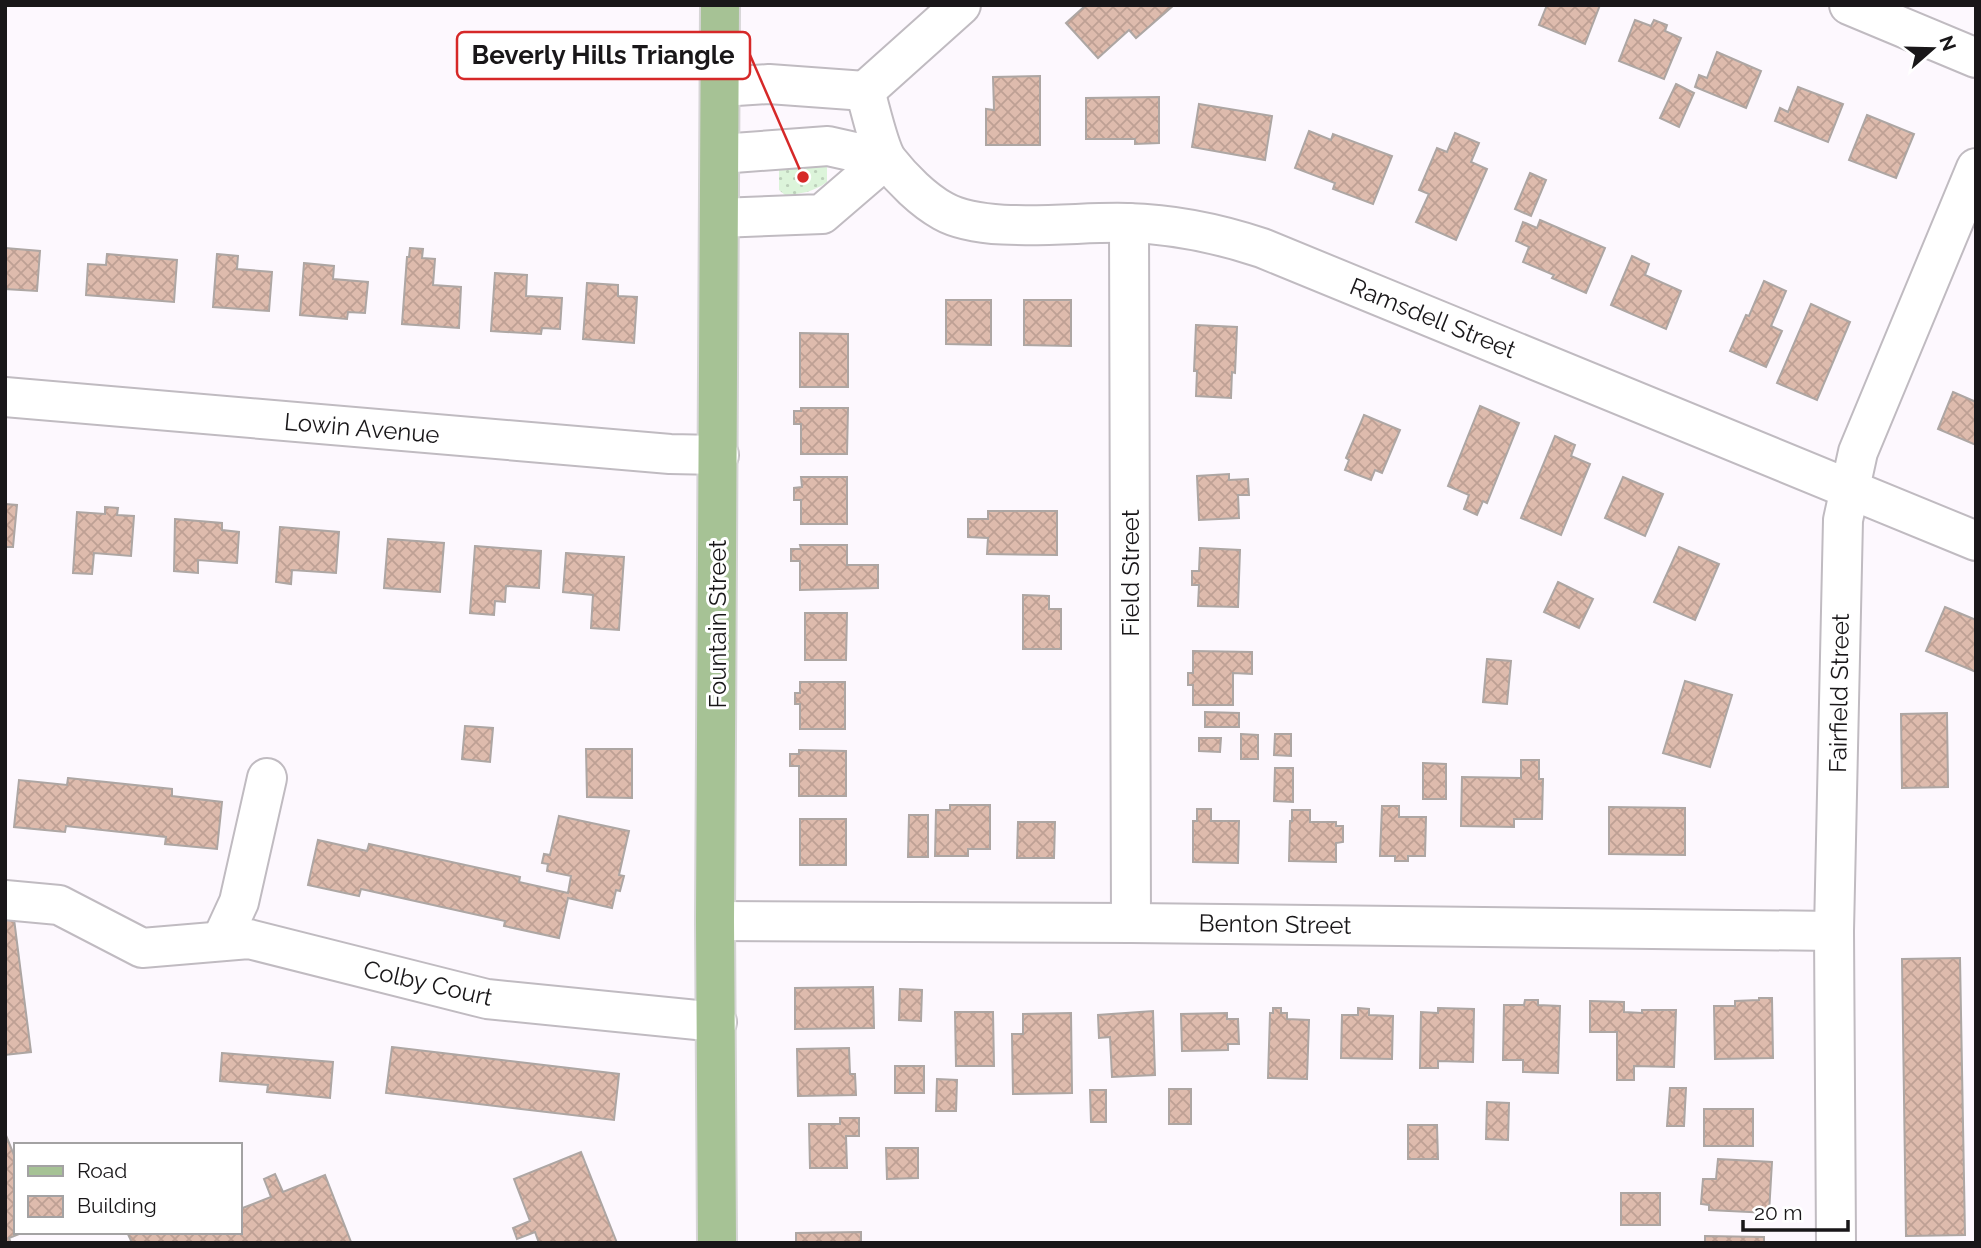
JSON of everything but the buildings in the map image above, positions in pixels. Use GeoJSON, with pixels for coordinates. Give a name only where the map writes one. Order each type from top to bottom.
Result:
{"type":"FeatureCollection","features":[{"type":"Feature","properties":{"kind":"main road","name":"Fountain Street"},"geometry":{"type":"LineString","coordinates":[[717,1243],[715,921],[720,5]]}},
{"type":"Feature","properties":{"kind":"street"},"geometry":{"type":"LineString","coordinates":[[721,87],[769,84],[865,90],[961,5]]}},
{"type":"Feature","properties":{"kind":"street"},"geometry":{"type":"LineString","coordinates":[[1849,5],[1976,58]]}},
{"type":"Feature","properties":{"kind":"street","name":"Ramsdell Street"},"geometry":{"type":"LineString","coordinates":[[865,90],[886,159],[932,204],[944,212],[967,220],[1000,224],[1129,223],[1226,236],[1262,248],[1976,541]]}},
{"type":"Feature","properties":{"kind":"street"},"geometry":{"type":"LineString","coordinates":[[720,154],[828,146],[886,159]]}},
{"type":"Feature","properties":{"kind":"street"},"geometry":{"type":"LineString","coordinates":[[719,218],[822,214],[886,159]]}},
{"type":"Feature","properties":{"kind":"street","name":"Fairfield Street"},"geometry":{"type":"LineString","coordinates":[[1836,1243],[1834,931],[1843,536],[1849,487],[1858,452],[1976,168]]}},
{"type":"Feature","properties":{"kind":"street","name":"Field Street"},"geometry":{"type":"LineString","coordinates":[[1129,223],[1131,923]]}},
{"type":"Feature","properties":{"kind":"street","name":"Lowin Avenue"},"geometry":{"type":"LineString","coordinates":[[5,397],[670,454],[719,455]]}},
{"type":"Feature","properties":{"kind":"street"},"geometry":{"type":"LineString","coordinates":[[221,942],[239,902],[267,778]]}},
{"type":"Feature","properties":{"kind":"street","name":"Colby Court"},"geometry":{"type":"LineString","coordinates":[[5,900],[58,905],[142,948],[249,939],[487,999],[717,1022]]}},
{"type":"Feature","properties":{"kind":"street","name":"Benton Street"},"geometry":{"type":"LineString","coordinates":[[715,921],[1834,931]]}},
{"type":"Feature","properties":{"kind":"green space"},"geometry":{"type":"Polygon","coordinates":[[[827,163],[827,182],[822,185],[791,195],[785,195],[779,190],[779,167],[827,163]]]}},
{"type":"Feature","properties":{"kind":"place","name":"Beverly Hills Triangle"},"geometry":{"type":"Point","coordinates":[803,177]}}]}
